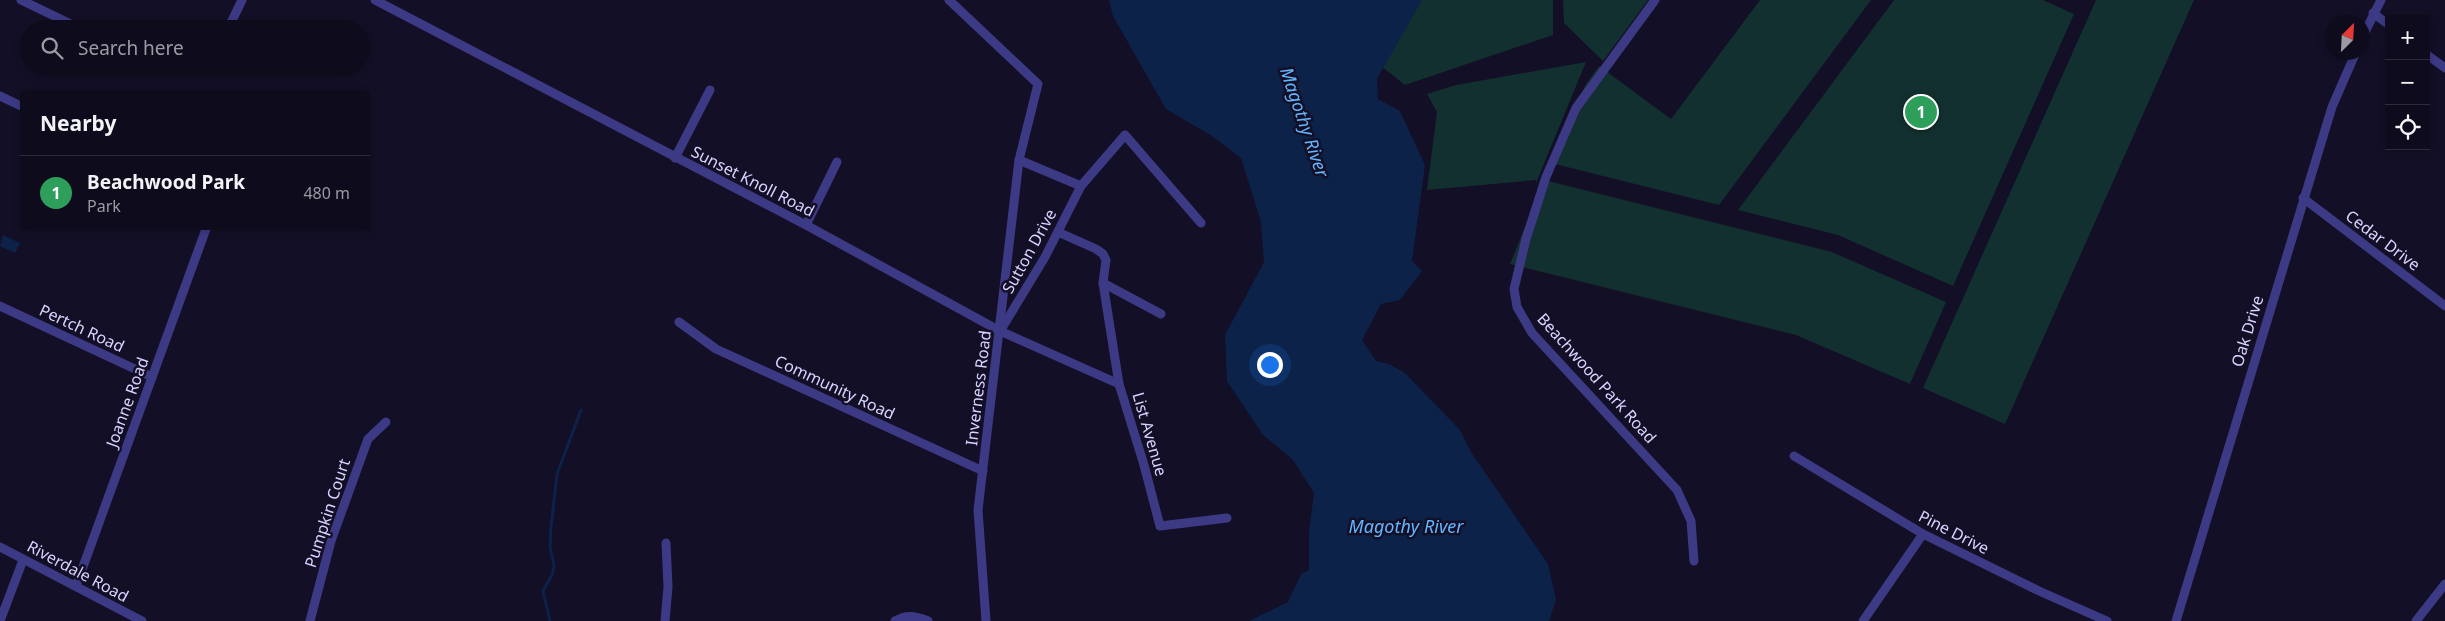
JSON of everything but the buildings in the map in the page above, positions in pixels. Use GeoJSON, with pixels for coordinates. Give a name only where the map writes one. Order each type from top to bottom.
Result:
{"type":"FeatureCollection","features":[{"type":"Feature","properties":{"kind":"street"},"geometry":{"type":"LineString","coordinates":[[21,0],[62,20]]}},
{"type":"Feature","properties":{"kind":"street"},"geometry":{"type":"LineString","coordinates":[[232,20],[242,0]]}},
{"type":"Feature","properties":{"kind":"street","name":"Sunset Knoll Road"},"geometry":{"type":"LineString","coordinates":[[375,0],[674,158],[806,225],[1000,331],[1119,384]]}},
{"type":"Feature","properties":{"kind":"street","name":"Inverness Road"},"geometry":{"type":"LineString","coordinates":[[949,0],[1038,84],[1019,160],[978,510],[986,621]]}},
{"type":"Feature","properties":{"kind":"street","name":"Beachwood Park Road"},"geometry":{"type":"LineString","coordinates":[[1655,0],[1576,108],[1546,177],[1514,289],[1517,307],[1532,332],[1677,490],[1691,521],[1694,560]]}},
{"type":"Feature","properties":{"kind":"street"},"geometry":{"type":"LineString","coordinates":[[2370,21],[2381,0]]}},
{"type":"Feature","properties":{"kind":"street"},"geometry":{"type":"LineString","coordinates":[[2374,13],[2385,22]]}},
{"type":"Feature","properties":{"kind":"street"},"geometry":{"type":"LineString","coordinates":[[2430,57],[2445,68]]}},
{"type":"Feature","properties":{"kind":"street","name":"Oak Drive"},"geometry":{"type":"LineString","coordinates":[[2176,621],[2303,198],[2332,107],[2353,60]]}},
{"type":"Feature","properties":{"kind":"street"},"geometry":{"type":"LineString","coordinates":[[674,158],[710,90]]}},
{"type":"Feature","properties":{"kind":"street"},"geometry":{"type":"LineString","coordinates":[[0,96],[20,106]]}},
{"type":"Feature","properties":{"kind":"street","name":"Sutton Drive"},"geometry":{"type":"LineString","coordinates":[[1000,331],[1058,232],[1082,186],[1125,135],[1202,223]]}},
{"type":"Feature","properties":{"kind":"street"},"geometry":{"type":"LineString","coordinates":[[1019,160],[1082,186]]}},
{"type":"Feature","properties":{"kind":"street"},"geometry":{"type":"LineString","coordinates":[[806,225],[838,162]]}},
{"type":"Feature","properties":{"kind":"street","name":"Cedar Drive"},"geometry":{"type":"LineString","coordinates":[[2303,198],[2445,306]]}},
{"type":"Feature","properties":{"kind":"street","name":"Joanne Road"},"geometry":{"type":"LineString","coordinates":[[76,586],[206,230]]}},
{"type":"Feature","properties":{"kind":"street","name":"List Avenue"},"geometry":{"type":"LineString","coordinates":[[1058,232],[1096,249],[1103,254],[1106,260],[1103,283],[1119,384],[1144,465],[1160,526],[1227,518]]}},
{"type":"Feature","properties":{"kind":"street"},"geometry":{"type":"LineString","coordinates":[[1103,283],[1161,314]]}},
{"type":"Feature","properties":{"kind":"street","name":"Pertch Road"},"geometry":{"type":"LineString","coordinates":[[0,306],[152,377]]}},
{"type":"Feature","properties":{"kind":"street","name":"Community Road"},"geometry":{"type":"LineString","coordinates":[[679,322],[716,349],[983,471]]}},
{"type":"Feature","properties":{"kind":"street","name":"Pumpkin Court"},"geometry":{"type":"LineString","coordinates":[[310,621],[332,539],[368,440],[386,422]]}},
{"type":"Feature","properties":{"kind":"street","name":"Pine Drive"},"geometry":{"type":"LineString","coordinates":[[1794,456],[1922,534],[2039,592],[2107,621]]}},
{"type":"Feature","properties":{"kind":"street"},"geometry":{"type":"LineString","coordinates":[[1863,621],[1922,534]]}},
{"type":"Feature","properties":{"kind":"street"},"geometry":{"type":"LineString","coordinates":[[665,621],[668,587],[666,543]]}},
{"type":"Feature","properties":{"kind":"street","name":"Riverdale Road"},"geometry":{"type":"LineString","coordinates":[[0,547],[142,621]]}},
{"type":"Feature","properties":{"kind":"street"},"geometry":{"type":"LineString","coordinates":[[0,621],[23,560]]}},
{"type":"Feature","properties":{"kind":"street"},"geometry":{"type":"LineString","coordinates":[[2416,621],[2445,584]]}},
{"type":"Feature","properties":{"kind":"street"},"geometry":{"type":"LineString","coordinates":[[895,621],[903,616],[915,616],[928,621]]}},
{"type":"Feature","properties":{"kind":"green space"},"geometry":{"type":"Polygon","coordinates":[[[1398,0],[1553,0],[1553,35],[1405,85],[1381,66],[1398,0]]]}},
{"type":"Feature","properties":{"kind":"green space"},"geometry":{"type":"Polygon","coordinates":[[[1563,0],[1648,0],[1603,61],[1564,23],[1563,0]]]}},
{"type":"Feature","properties":{"kind":"green space"},"geometry":{"type":"Polygon","coordinates":[[[1760,0],[1871,0],[1719,205],[1551,163],[1586,84],[1599,66],[1671,119],[1760,0]]]}},
{"type":"Feature","properties":{"kind":"green space"},"geometry":{"type":"Polygon","coordinates":[[[1894,0],[2043,0],[2074,14],[1953,286],[1838,235],[1738,210],[1894,0]]]}},
{"type":"Feature","properties":{"kind":"green space"},"geometry":{"type":"Polygon","coordinates":[[[2096,0],[2194,0],[2005,424],[1923,388],[2096,0]]]}},
{"type":"Feature","properties":{"kind":"green space"},"geometry":{"type":"Polygon","coordinates":[[[1586,62],[1536,183],[1536,180],[1427,190],[1437,112],[1427,94],[1456,85],[1586,62]]]}},
{"type":"Feature","properties":{"kind":"green space"},"geometry":{"type":"Polygon","coordinates":[[[1544,180],[1832,252],[1946,302],[1910,384],[1796,335],[1510,264],[1544,180]]]}},
{"type":"Feature","properties":{"kind":"water","name":"Magothy River"},"geometry":{"type":"Polygon","coordinates":[[[1109,0],[1422,0],[1377,79],[1378,99],[1400,111],[1425,165],[1412,261],[1422,271],[1400,300],[1381,304],[1362,340],[1376,361],[1389,364],[1405,373],[1460,430],[1471,452],[1548,564],[1556,600],[1549,621],[1249,621],[1288,602],[1301,574],[1309,570],[1309,531],[1314,493],[1293,460],[1263,435],[1227,381],[1225,335],[1264,262],[1261,222],[1241,158],[1212,136],[1166,109],[1113,16],[1109,0]]]}},
{"type":"Feature","properties":{"kind":"water"},"geometry":{"type":"Polygon","coordinates":[[[3,235],[20,243],[15,253],[0,246],[3,235]]]}},
{"type":"Feature","properties":{"kind":"waterway"},"geometry":{"type":"LineString","coordinates":[[550,621],[543,591],[552,575],[554,566],[550,547],[557,474],[581,410]]}},
{"type":"Feature","properties":{"kind":"place","name":"Beachwood Park"},"geometry":{"type":"Point","coordinates":[1921,112]}}]}
